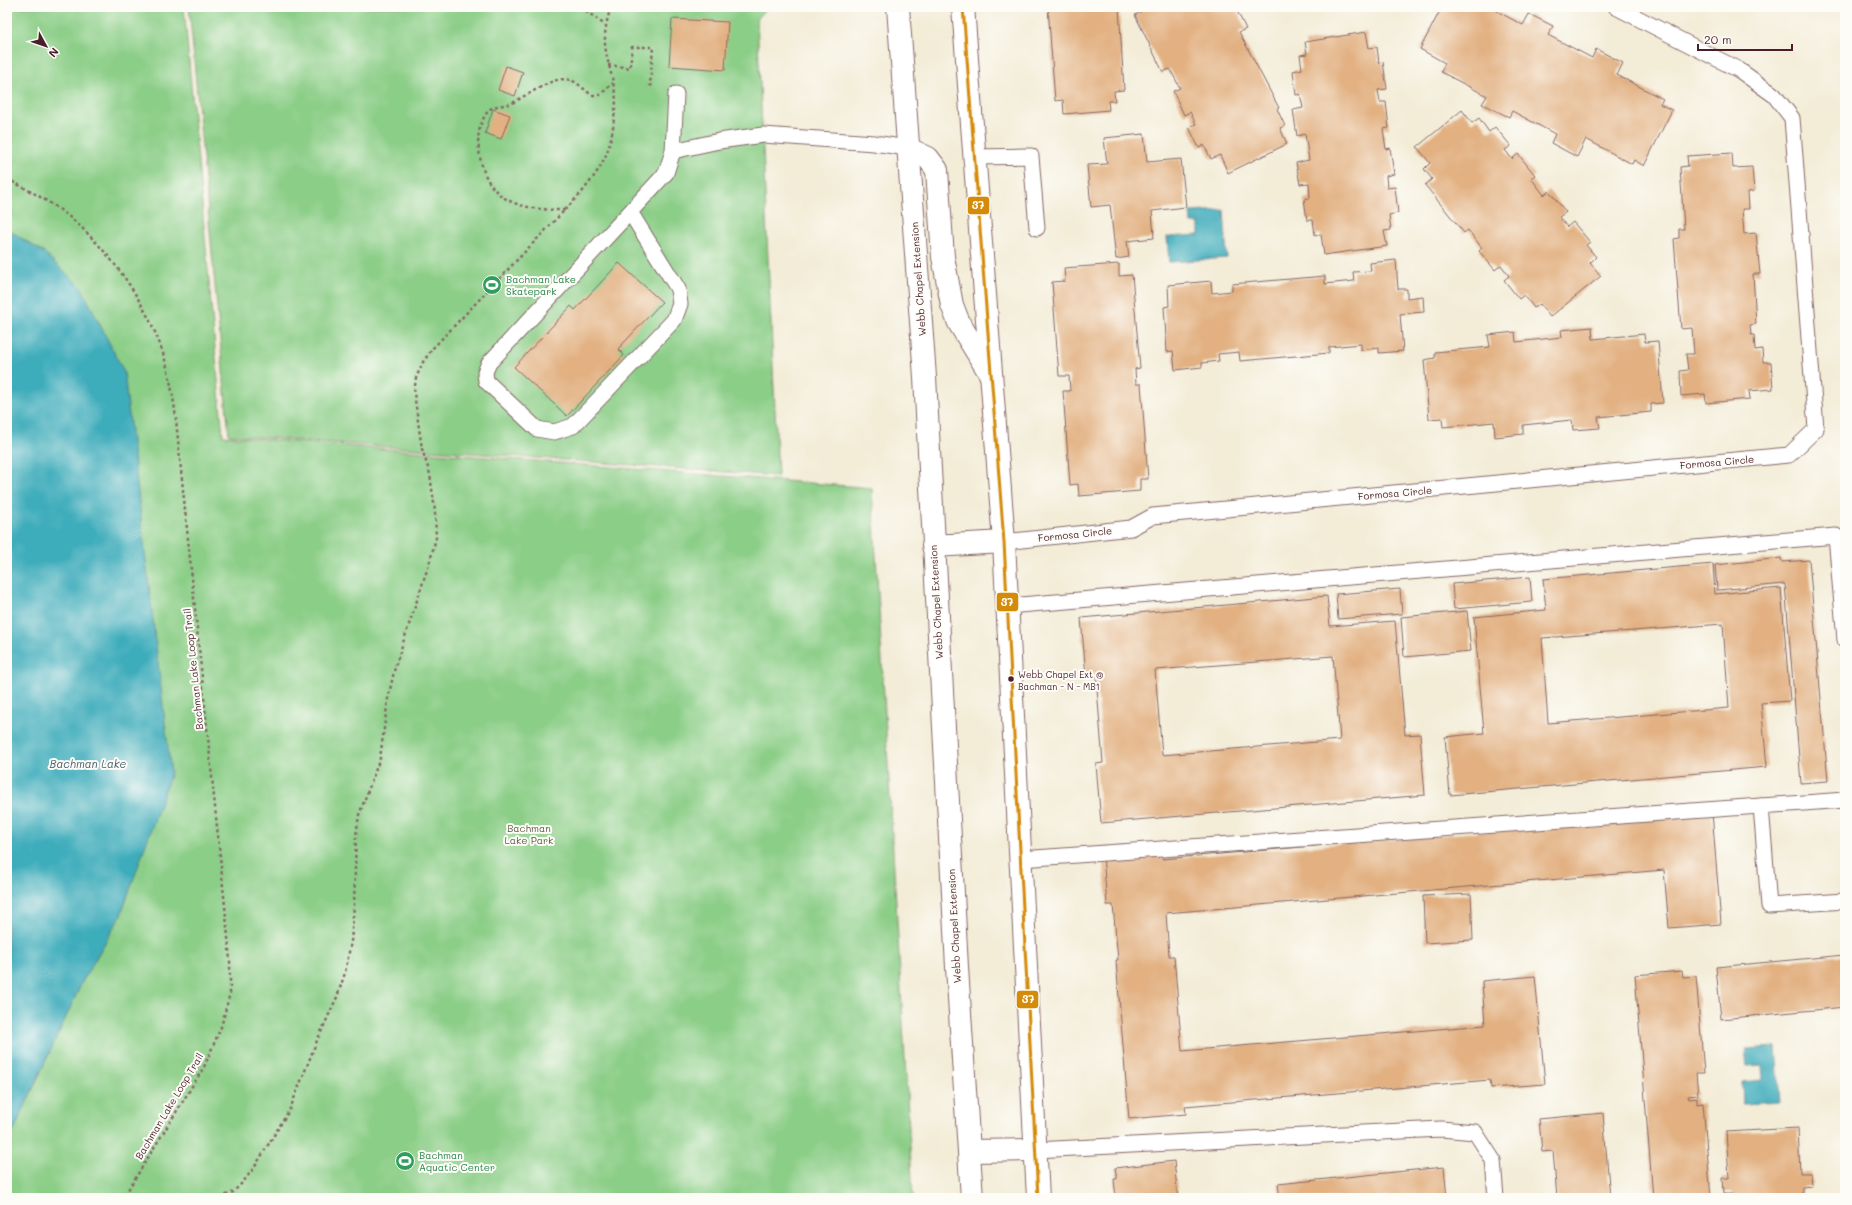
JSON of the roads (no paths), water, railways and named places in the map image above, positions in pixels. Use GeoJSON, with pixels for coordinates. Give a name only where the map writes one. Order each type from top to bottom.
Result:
{"type":"FeatureCollection","features":[{"type":"Feature","properties":{"kind":"main road","name":"Webb Chapel Extension"},"geometry":{"type":"LineString","coordinates":[[898,7],[907,148],[925,377],[956,959],[972,1198]]}},
{"type":"Feature","properties":{"kind":"main road"},"geometry":{"type":"LineString","coordinates":[[963,7],[1004,542],[1038,1198]]}},
{"type":"Feature","properties":{"kind":"main road"},"geometry":{"type":"LineString","coordinates":[[907,148],[928,158],[936,170],[943,257],[952,305],[959,323],[991,374]]}},
{"type":"Feature","properties":{"kind":"main road"},"geometry":{"type":"LineString","coordinates":[[933,546],[1004,542]]}},
{"type":"Feature","properties":{"kind":"main road"},"geometry":{"type":"LineString","coordinates":[[969,1151],[1035,1150]]}},
{"type":"Feature","properties":{"kind":"lane","name":"Formosa Circle"},"geometry":{"type":"LineString","coordinates":[[1004,542],[1131,528],[1153,516],[1789,455],[1816,429],[1792,118],[1774,95],[1740,70],[1616,7]]}},
{"type":"Feature","properties":{"kind":"lane"},"geometry":{"type":"LineString","coordinates":[[630,212],[678,289],[680,304],[674,320],[573,426],[554,432],[537,429],[486,381],[485,372],[489,363],[630,212],[666,174],[673,151],[676,94]]}},
{"type":"Feature","properties":{"kind":"lane"},"geometry":{"type":"LineString","coordinates":[[673,151],[719,141],[763,135],[874,143],[907,148]]}},
{"type":"Feature","properties":{"kind":"lane"},"geometry":{"type":"LineString","coordinates":[[974,157],[1031,156],[1037,228]]}},
{"type":"Feature","properties":{"kind":"lane"},"geometry":{"type":"LineString","coordinates":[[1007,606],[1836,536],[1845,640]]}},
{"type":"Feature","properties":{"kind":"lane"},"geometry":{"type":"LineString","coordinates":[[1021,859],[1845,800]]}},
{"type":"Feature","properties":{"kind":"lane"},"geometry":{"type":"LineString","coordinates":[[1762,806],[1769,906],[1845,901]]}},
{"type":"Feature","properties":{"kind":"lane"},"geometry":{"type":"LineString","coordinates":[[1035,1150],[1426,1130],[1475,1132],[1493,1160],[1496,1198]]}},
{"type":"Feature","properties":{"kind":"water"},"geometry":{"type":"Polygon","coordinates":[[[1224,210],[1227,258],[1169,262],[1167,237],[1199,235],[1199,223],[1191,223],[1190,212],[1224,210]]]}},
{"type":"Feature","properties":{"kind":"water","name":"Bachman Lake"},"geometry":{"type":"Polygon","coordinates":[[[7,229],[43,252],[81,287],[124,372],[171,773],[121,915],[82,982],[7,1145],[7,229]]]}},
{"type":"Feature","properties":{"kind":"water"},"geometry":{"type":"Polygon","coordinates":[[[1776,1047],[1780,1102],[1743,1104],[1742,1082],[1763,1080],[1762,1065],[1747,1066],[1745,1049],[1776,1047]]]}},
{"type":"Feature","properties":{"kind":"place","name":"Bachman Lake Skatepark"},"geometry":{"type":"Point","coordinates":[492,285]}},
{"type":"Feature","properties":{"kind":"place","name":"Webb Chapel Ext @ Bachman - N - MB1"},"geometry":{"type":"Point","coordinates":[1011,679]}},
{"type":"Feature","properties":{"kind":"place","name":"Bachman Aquatic Center"},"geometry":{"type":"Point","coordinates":[405,1161]}},
{"type":"Feature","properties":{"kind":"park label","name":"Bachman Lake Park"},"geometry":{"type":"Point","coordinates":[529,834]}}]}
